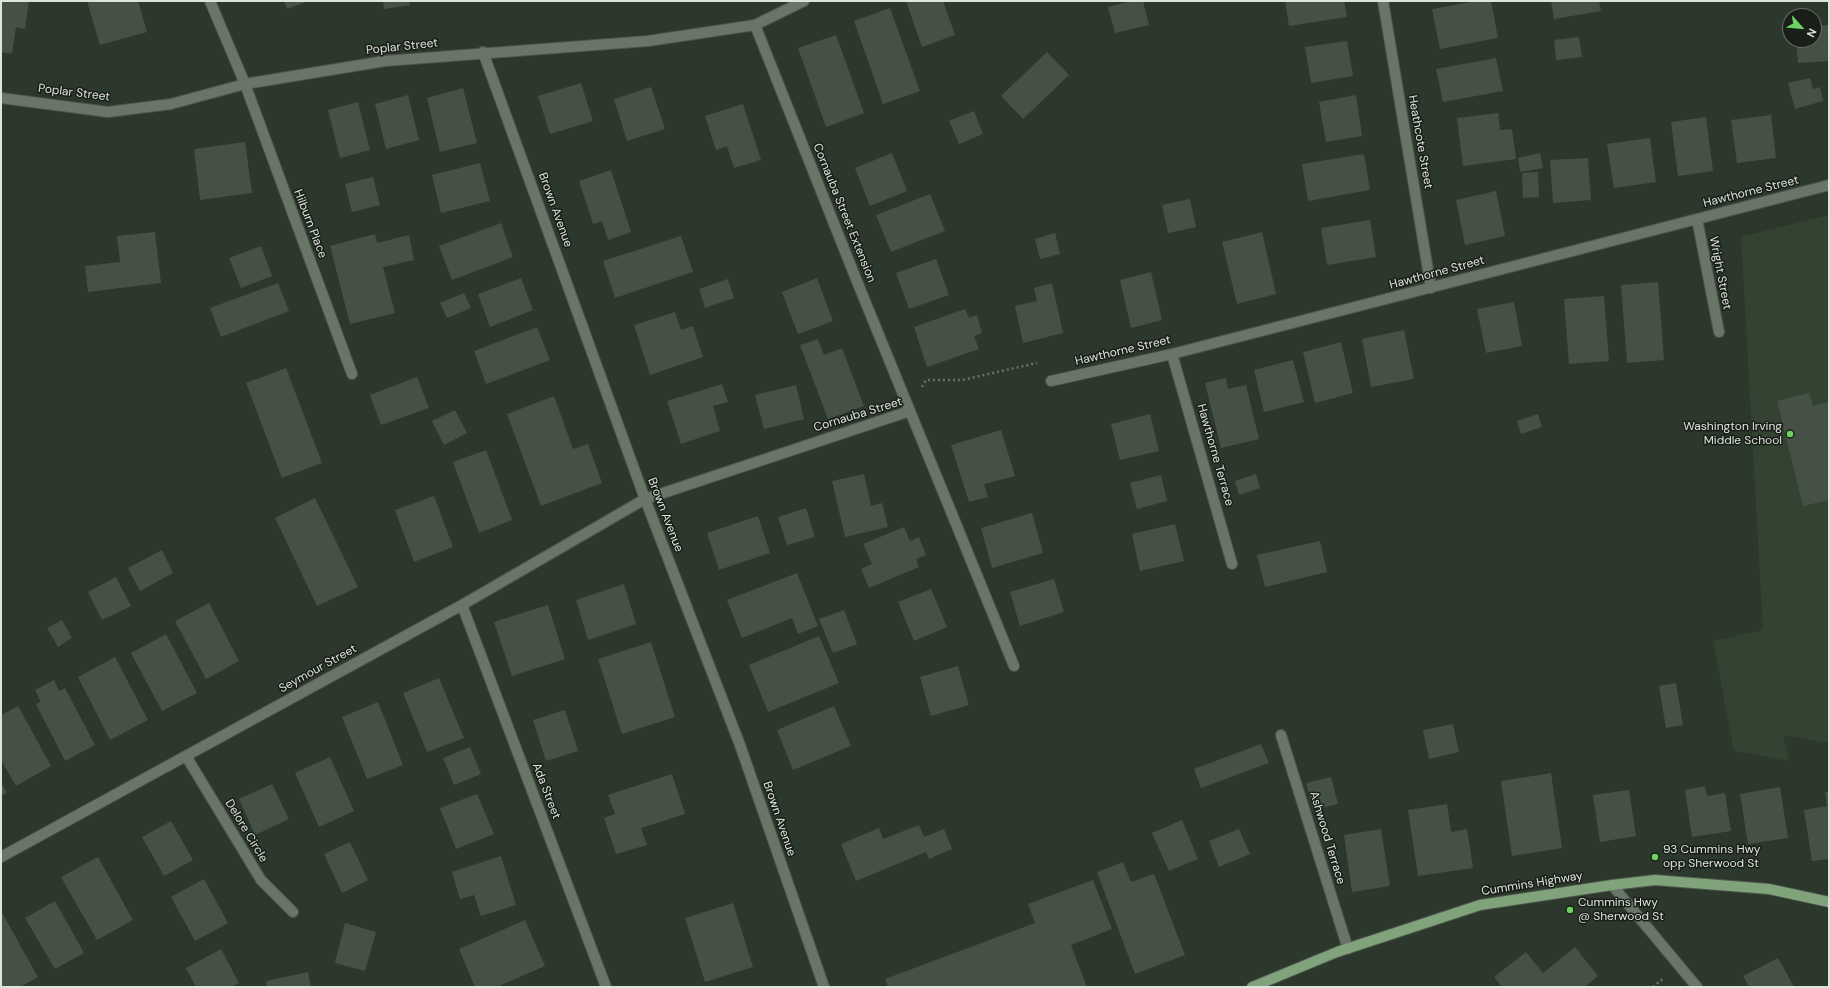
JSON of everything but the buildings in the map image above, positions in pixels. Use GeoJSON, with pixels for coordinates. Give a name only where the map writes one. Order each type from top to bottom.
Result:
{"type":"FeatureCollection","features":[{"type":"Feature","properties":{"kind":"main road","name":"Cummins Highway"},"geometry":{"type":"LineString","coordinates":[[1252,987],[1348,949],[1480,905],[1612,885],[1655,880],[1769,889],[1829,902]]}},
{"type":"Feature","properties":{"kind":"street","name":"Hilburn Place"},"geometry":{"type":"LineString","coordinates":[[210,1],[245,84],[352,374]]}},
{"type":"Feature","properties":{"kind":"street","name":"Poplar Street"},"geometry":{"type":"LineString","coordinates":[[1,98],[108,112],[171,104],[245,84],[386,61],[483,52],[648,41],[755,25],[804,1]]}},
{"type":"Feature","properties":{"kind":"street","name":"Heathcote Street"},"geometry":{"type":"LineString","coordinates":[[1383,1],[1431,288]]}},
{"type":"Feature","properties":{"kind":"street","name":"Cornauba Street Extension"},"geometry":{"type":"LineString","coordinates":[[755,25],[910,411]]}},
{"type":"Feature","properties":{"kind":"street","name":"Brown Avenue"},"geometry":{"type":"LineString","coordinates":[[483,52],[645,499],[740,745],[824,987]]}},
{"type":"Feature","properties":{"kind":"street","name":"Hawthorne Street"},"geometry":{"type":"LineString","coordinates":[[1051,381],[1172,354],[1829,185]]}},
{"type":"Feature","properties":{"kind":"street","name":"Wright Street"},"geometry":{"type":"LineString","coordinates":[[1697,219],[1719,332]]}},
{"type":"Feature","properties":{"kind":"street","name":"Hawthorne Terrace"},"geometry":{"type":"LineString","coordinates":[[1172,354],[1232,564]]}},
{"type":"Feature","properties":{"kind":"street","name":"Cornauba Street"},"geometry":{"type":"LineString","coordinates":[[645,499],[910,411],[1014,666]]}},
{"type":"Feature","properties":{"kind":"street","name":"Seymour Street"},"geometry":{"type":"LineString","coordinates":[[1,856],[462,605],[645,499]]}},
{"type":"Feature","properties":{"kind":"street","name":"Ada Street"},"geometry":{"type":"LineString","coordinates":[[462,605],[606,987]]}},
{"type":"Feature","properties":{"kind":"street","name":"Ashwood Terrace"},"geometry":{"type":"LineString","coordinates":[[1281,736],[1348,949]]}},
{"type":"Feature","properties":{"kind":"street","name":"Delore Circle"},"geometry":{"type":"LineString","coordinates":[[186,756],[261,880],[293,912]]}},
{"type":"Feature","properties":{"kind":"street"},"geometry":{"type":"LineString","coordinates":[[1612,885],[1697,987]]}},
{"type":"Feature","properties":{"kind":"path"},"geometry":{"type":"LineString","coordinates":[[910,411],[926,380],[962,380],[1037,363]]}},
{"type":"Feature","properties":{"kind":"shaded area","name":"Washington Irving Middle School"},"geometry":{"type":"Polygon","coordinates":[[[1829,215],[1829,743],[1783,735],[1789,761],[1734,751],[1713,641],[1763,630],[1741,237],[1829,215]]]}},
{"type":"Feature","properties":{"kind":"place","name":"Washington Irving Middle School"},"geometry":{"type":"Point","coordinates":[1790,434]}},
{"type":"Feature","properties":{"kind":"place","name":"93 Cummins Hwy opp Sherwood St"},"geometry":{"type":"Point","coordinates":[1655,857]}},
{"type":"Feature","properties":{"kind":"place","name":"Cummins Hwy @ Sherwood St"},"geometry":{"type":"Point","coordinates":[1570,910]}}]}
